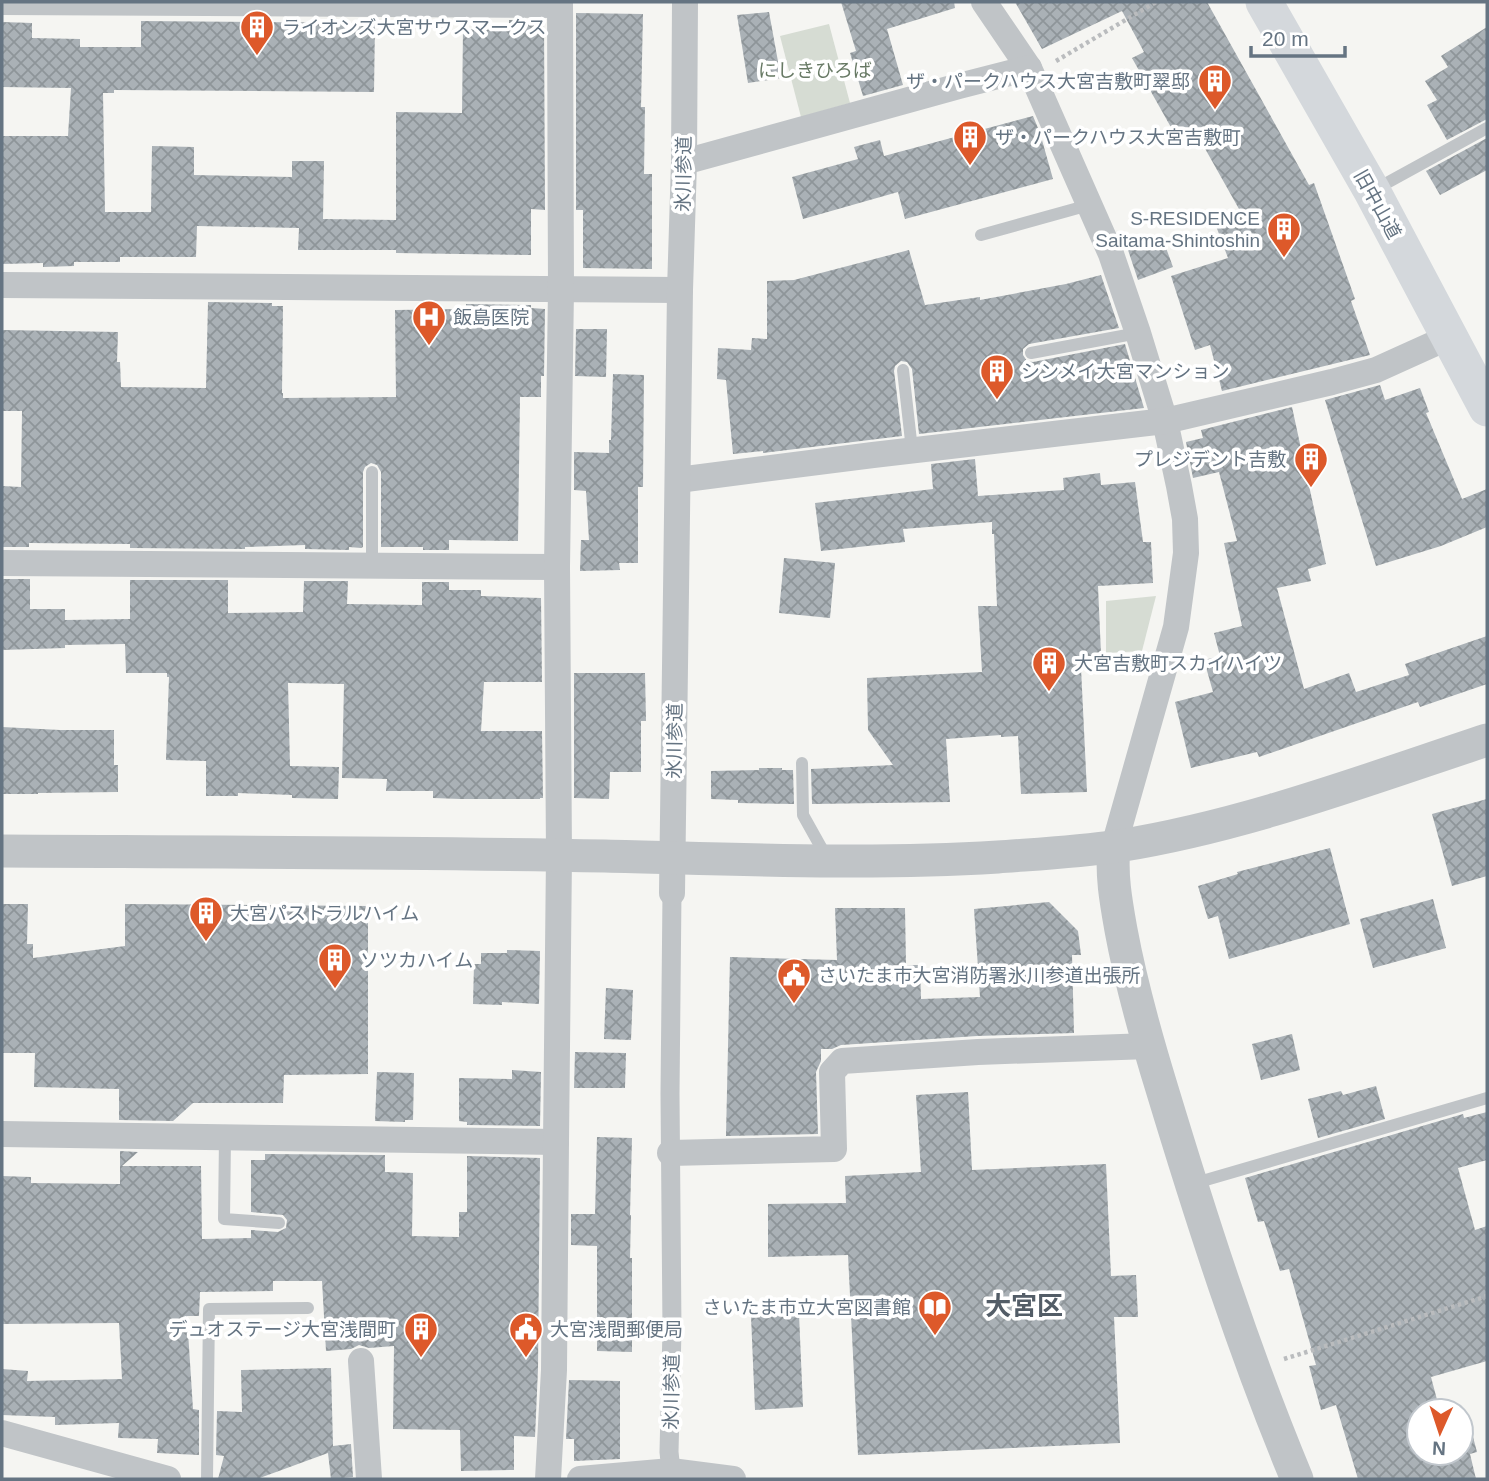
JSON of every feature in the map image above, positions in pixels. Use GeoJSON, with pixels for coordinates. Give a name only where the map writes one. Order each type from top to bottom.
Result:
{"type":"FeatureCollection","features":[{"type":"Feature","properties":{"kind":"main road","name":"旧中山道"},"geometry":{"type":"LineString","coordinates":[[1265,2],[1372,191],[1487,408]]}},
{"type":"Feature","properties":{"kind":"street"},"geometry":{"type":"LineString","coordinates":[[2,2],[560,4],[561,289],[557,567],[559,855],[554,1370],[548,1479]]}},
{"type":"Feature","properties":{"kind":"street","name":"氷川参道"},"geometry":{"type":"LineString","coordinates":[[671,1475],[672,857],[685,2]]}},
{"type":"Feature","properties":{"kind":"street"},"geometry":{"type":"LineString","coordinates":[[984,2],[1030,72],[1111,254],[1165,421],[1180,486],[1186,553],[1176,627],[1114,846],[1114,890],[1149,1046],[1191,1184],[1253,1368],[1297,1479]]}},
{"type":"Feature","properties":{"kind":"street"},"geometry":{"type":"LineString","coordinates":[[684,162],[1030,72]]}},
{"type":"Feature","properties":{"kind":"street"},"geometry":{"type":"LineString","coordinates":[[2,285],[680,290]]}},
{"type":"Feature","properties":{"kind":"street"},"geometry":{"type":"LineString","coordinates":[[677,480],[1165,421],[1376,370],[1449,337]]}},
{"type":"Feature","properties":{"kind":"street"},"geometry":{"type":"LineString","coordinates":[[2,563],[557,567]]}},
{"type":"Feature","properties":{"kind":"street"},"geometry":{"type":"LineString","coordinates":[[2,851],[559,855],[828,861],[938,860],[1029,855],[1114,846],[1186,834],[1259,814],[1487,740]]}},
{"type":"Feature","properties":{"kind":"street"},"geometry":{"type":"LineString","coordinates":[[670,1153],[834,1149],[832,1072],[842,1061],[978,1052],[1149,1046]]}},
{"type":"Feature","properties":{"kind":"street"},"geometry":{"type":"LineString","coordinates":[[2,1134],[556,1142]]}},
{"type":"Feature","properties":{"kind":"street"},"geometry":{"type":"LineString","coordinates":[[361,1361],[369,1479]]}},
{"type":"Feature","properties":{"kind":"street"},"geometry":{"type":"LineString","coordinates":[[2,1433],[168,1479]]}},
{"type":"Feature","properties":{"kind":"street"},"geometry":{"type":"LineString","coordinates":[[580,1479],[671,1475],[733,1479]]}},
{"type":"Feature","properties":{"kind":"lane"},"geometry":{"type":"LineString","coordinates":[[1372,191],[1487,128]]}},
{"type":"Feature","properties":{"kind":"lane"},"geometry":{"type":"LineString","coordinates":[[981,235],[1088,205]]}},
{"type":"Feature","properties":{"kind":"lane"},"geometry":{"type":"LineString","coordinates":[[1031,353],[1138,333]]}},
{"type":"Feature","properties":{"kind":"lane"},"geometry":{"type":"LineString","coordinates":[[903,370],[912,450]]}},
{"type":"Feature","properties":{"kind":"lane"},"geometry":{"type":"LineString","coordinates":[[372,472],[372,566]]}},
{"type":"Feature","properties":{"kind":"lane"},"geometry":{"type":"LineString","coordinates":[[802,762],[803,815],[828,861]]}},
{"type":"Feature","properties":{"kind":"lane"},"geometry":{"type":"LineString","coordinates":[[1191,1184],[1487,1098]]}},
{"type":"Feature","properties":{"kind":"lane"},"geometry":{"type":"LineString","coordinates":[[225,1137],[223,1219],[279,1223]]}},
{"type":"Feature","properties":{"kind":"lane"},"geometry":{"type":"LineString","coordinates":[[206,1479],[209,1309],[308,1308]]}},
{"type":"Feature","properties":{"kind":"path"},"geometry":{"type":"LineString","coordinates":[[1030,72],[1156,2]]}},
{"type":"Feature","properties":{"kind":"path"},"geometry":{"type":"LineString","coordinates":[[1253,1368],[1487,1296]]}},
{"type":"Feature","properties":{"kind":"green space","name":"にしきひろば"},"geometry":{"type":"Polygon","coordinates":[[[829,24],[850,103],[801,117],[780,36],[829,24]]]}},
{"type":"Feature","properties":{"kind":"green space"},"geometry":{"type":"Polygon","coordinates":[[[1156,596],[1142,651],[1106,653],[1106,601],[1156,596]]]}},
{"type":"Feature","properties":{"kind":"building"},"geometry":{"type":"Polygon","coordinates":[[[841,2],[954,2],[955,8],[887,29],[903,85],[863,96],[850,53],[856,51],[841,2]]]}},
{"type":"Feature","properties":{"kind":"building"},"geometry":{"type":"Polygon","coordinates":[[[1015,2],[1207,2],[1309,185],[1314,183],[1355,299],[1351,301],[1370,355],[1222,391],[1210,345],[1195,350],[1171,276],[1228,258],[1213,218],[1239,209],[1194,129],[1177,138],[1132,58],[1144,52],[1122,11],[1042,49],[1015,2]]]}},
{"type":"Feature","properties":{"kind":"building"},"geometry":{"type":"Polygon","coordinates":[[[769,12],[781,78],[748,83],[737,15],[769,12]]]}},
{"type":"Feature","properties":{"kind":"building"},"geometry":{"type":"Polygon","coordinates":[[[576,13],[643,14],[641,107],[645,107],[644,174],[652,174],[652,269],[583,268],[583,210],[576,210],[576,13]]]}},
{"type":"Feature","properties":{"kind":"building"},"geometry":{"type":"Polygon","coordinates":[[[509,20],[544,21],[545,210],[531,209],[531,255],[396,253],[396,250],[298,250],[299,228],[197,226],[196,257],[120,257],[120,262],[74,262],[74,266],[43,267],[43,263],[2,264],[2,136],[68,136],[71,88],[2,87],[2,22],[32,23],[32,38],[80,39],[80,47],[141,47],[141,21],[375,23],[374,92],[114,90],[114,93],[103,93],[105,212],[151,212],[152,146],[194,147],[194,175],[292,177],[292,161],[324,161],[323,219],[396,220],[396,112],[462,113],[463,29],[509,30],[509,20]]]}},
{"type":"Feature","properties":{"kind":"building"},"geometry":{"type":"Polygon","coordinates":[[[1487,27],[1487,119],[1447,140],[1427,105],[1437,100],[1425,81],[1448,67],[1441,56],[1487,27]]]}},
{"type":"Feature","properties":{"kind":"building","name":"ザ・パークハウス大宮吉敷町"},"geometry":{"type":"Polygon","coordinates":[[[1033,116],[1053,179],[905,219],[898,192],[803,219],[792,177],[858,159],[854,147],[880,140],[884,156],[1033,116]]]}},
{"type":"Feature","properties":{"kind":"building"},"geometry":{"type":"Polygon","coordinates":[[[1487,138],[1487,170],[1440,195],[1426,171],[1487,138]]]}},
{"type":"Feature","properties":{"kind":"building"},"geometry":{"type":"Polygon","coordinates":[[[1162,237],[1173,267],[1138,280],[1128,250],[1162,237]]]}},
{"type":"Feature","properties":{"kind":"building"},"geometry":{"type":"Polygon","coordinates":[[[909,250],[925,305],[980,297],[980,300],[1101,275],[1119,328],[1029,344],[1023,349],[1023,355],[1027,361],[1033,362],[1125,344],[1144,408],[919,434],[912,369],[907,362],[901,361],[894,371],[902,436],[763,453],[733,454],[726,380],[717,379],[718,348],[751,350],[752,338],[767,339],[767,281],[794,280],[909,250]]]}},
{"type":"Feature","properties":{"kind":"building"},"geometry":{"type":"Polygon","coordinates":[[[208,302],[272,303],[272,306],[283,306],[283,398],[396,397],[395,310],[466,309],[466,304],[531,305],[531,308],[545,309],[541,397],[520,397],[518,541],[449,540],[449,550],[381,547],[381,472],[377,465],[371,463],[363,472],[361,548],[305,549],[305,545],[245,549],[130,548],[130,544],[29,543],[29,547],[2,547],[2,486],[21,487],[22,411],[2,411],[2,330],[118,332],[117,362],[120,362],[121,387],[206,388],[208,302]]]}},
{"type":"Feature","properties":{"kind":"building"},"geometry":{"type":"Polygon","coordinates":[[[576,329],[607,329],[606,377],[575,376],[576,329]]]}},
{"type":"Feature","properties":{"kind":"building"},"geometry":{"type":"Polygon","coordinates":[[[613,374],[644,375],[643,487],[638,487],[638,563],[619,563],[620,570],[580,571],[581,540],[589,540],[586,491],[574,490],[574,452],[609,453],[613,374]]]}},
{"type":"Feature","properties":{"kind":"building"},"geometry":{"type":"Polygon","coordinates":[[[1380,385],[1385,400],[1420,388],[1429,412],[1426,413],[1462,499],[1487,489],[1487,527],[1441,546],[1376,566],[1325,400],[1380,385]]]}},
{"type":"Feature","properties":{"kind":"building"},"geometry":{"type":"Polygon","coordinates":[[[1292,407],[1326,564],[1308,569],[1311,581],[1277,588],[1304,689],[1349,673],[1356,692],[1409,675],[1405,664],[1487,636],[1487,684],[1420,707],[1418,702],[1259,757],[1257,752],[1191,768],[1175,702],[1213,692],[1204,660],[1220,656],[1214,633],[1242,626],[1224,543],[1237,541],[1219,472],[1193,478],[1186,442],[1203,438],[1201,430],[1292,407]]]}},
{"type":"Feature","properties":{"kind":"building"},"geometry":{"type":"Polygon","coordinates":[[[975,459],[978,496],[1064,490],[1063,478],[1100,473],[1101,485],[1135,482],[1143,542],[1151,542],[1153,583],[1098,586],[1101,654],[1097,654],[1097,660],[1087,660],[1087,667],[1081,668],[1087,792],[1021,794],[1018,736],[1001,735],[946,739],[950,802],[812,804],[811,769],[893,765],[868,730],[867,678],[982,672],[978,606],[997,606],[992,522],[903,529],[905,542],[821,551],[815,503],[933,489],[931,464],[975,459]]]}},
{"type":"Feature","properties":{"kind":"building"},"geometry":{"type":"Polygon","coordinates":[[[784,558],[835,563],[830,618],[779,613],[784,558]]]}},
{"type":"Feature","properties":{"kind":"building"},"geometry":{"type":"Polygon","coordinates":[[[2,579],[30,579],[30,609],[65,609],[65,620],[130,619],[130,580],[228,580],[228,613],[303,612],[304,581],[348,581],[347,604],[422,605],[422,582],[449,582],[449,590],[481,590],[481,596],[541,598],[542,682],[484,682],[481,731],[542,731],[543,798],[433,798],[433,791],[386,791],[387,779],[342,778],[344,684],[288,683],[290,766],[339,767],[338,799],[238,793],[238,796],[206,796],[206,761],[166,760],[167,673],[126,673],[125,644],[2,650],[2,579]]]}},
{"type":"Feature","properties":{"kind":"building"},"geometry":{"type":"Polygon","coordinates":[[[574,673],[645,673],[646,721],[641,721],[641,772],[610,772],[609,799],[574,798],[574,673]]]}},
{"type":"Feature","properties":{"kind":"building"},"geometry":{"type":"Polygon","coordinates":[[[2,727],[114,730],[114,765],[118,765],[118,792],[2,794],[2,727]]]}},
{"type":"Feature","properties":{"kind":"building"},"geometry":{"type":"Polygon","coordinates":[[[759,768],[793,770],[794,804],[738,803],[738,800],[711,799],[711,771],[759,768]]]}},
{"type":"Feature","properties":{"kind":"building"},"geometry":{"type":"Polygon","coordinates":[[[1487,799],[1487,876],[1452,886],[1432,814],[1487,799]]]}},
{"type":"Feature","properties":{"kind":"building"},"geometry":{"type":"Polygon","coordinates":[[[1330,848],[1350,924],[1229,959],[1218,916],[1208,919],[1198,886],[1238,874],[1237,872],[1330,848]]]}},
{"type":"Feature","properties":{"kind":"building"},"geometry":{"type":"Polygon","coordinates":[[[1433,899],[1446,948],[1373,968],[1360,919],[1433,899]]]}},
{"type":"Feature","properties":{"kind":"building"},"geometry":{"type":"Polygon","coordinates":[[[1049,902],[1078,931],[1081,955],[1072,955],[1074,1033],[977,1036],[841,1045],[832,1049],[821,1049],[821,1061],[816,1072],[818,1134],[726,1136],[730,957],[837,960],[835,908],[905,908],[906,965],[920,965],[921,999],[980,997],[974,909],[1049,902]]]}},
{"type":"Feature","properties":{"kind":"building"},"geometry":{"type":"Polygon","coordinates":[[[2,904],[28,904],[27,944],[33,944],[33,958],[125,946],[125,904],[368,906],[368,1074],[284,1075],[283,1103],[193,1103],[173,1121],[119,1120],[119,1089],[34,1087],[35,1053],[2,1053],[2,904]]]}},
{"type":"Feature","properties":{"kind":"building"},"geometry":{"type":"Polygon","coordinates":[[[507,950],[540,951],[539,1004],[473,1004],[474,964],[481,964],[481,953],[507,953],[507,950]]]}},
{"type":"Feature","properties":{"kind":"building"},"geometry":{"type":"Polygon","coordinates":[[[606,988],[633,990],[631,1040],[604,1039],[606,988]]]}},
{"type":"Feature","properties":{"kind":"building"},"geometry":{"type":"Polygon","coordinates":[[[1292,1034],[1300,1070],[1261,1080],[1252,1044],[1292,1034]]]}},
{"type":"Feature","properties":{"kind":"building"},"geometry":{"type":"Polygon","coordinates":[[[575,1052],[626,1053],[625,1088],[574,1088],[575,1052]]]}},
{"type":"Feature","properties":{"kind":"building"},"geometry":{"type":"Polygon","coordinates":[[[512,1070],[541,1072],[540,1126],[467,1125],[467,1122],[459,1121],[459,1078],[512,1079],[512,1070]]]}},
{"type":"Feature","properties":{"kind":"building"},"geometry":{"type":"Polygon","coordinates":[[[377,1072],[414,1073],[413,1120],[375,1121],[377,1072]]]}},
{"type":"Feature","properties":{"kind":"building"},"geometry":{"type":"Polygon","coordinates":[[[1376,1086],[1385,1119],[1318,1138],[1308,1099],[1341,1091],[1343,1095],[1376,1086]]]}},
{"type":"Feature","properties":{"kind":"building"},"geometry":{"type":"Polygon","coordinates":[[[968,1092],[972,1170],[1106,1164],[1111,1276],[1136,1275],[1138,1317],[1114,1317],[1120,1443],[858,1455],[848,1255],[768,1257],[768,1204],[846,1203],[845,1176],[921,1172],[916,1095],[968,1092]]]}},
{"type":"Feature","properties":{"kind":"building"},"geometry":{"type":"Polygon","coordinates":[[[1487,1112],[1487,1160],[1458,1168],[1475,1230],[1487,1226],[1487,1361],[1431,1377],[1436,1397],[1405,1397],[1405,1467],[1473,1467],[1476,1479],[1358,1479],[1336,1405],[1321,1410],[1309,1366],[1316,1365],[1289,1269],[1280,1271],[1264,1221],[1258,1222],[1245,1178],[1463,1114],[1464,1118],[1487,1112]]]}},
{"type":"Feature","properties":{"kind":"building"},"geometry":{"type":"Polygon","coordinates":[[[597,1137],[632,1138],[632,1352],[597,1351],[597,1246],[571,1245],[571,1214],[595,1214],[597,1137]]]}},
{"type":"Feature","properties":{"kind":"building"},"geometry":{"type":"Polygon","coordinates":[[[120,1151],[138,1152],[122,1166],[201,1166],[202,1239],[251,1238],[251,1230],[278,1232],[286,1228],[287,1220],[283,1215],[251,1212],[251,1160],[265,1160],[265,1154],[385,1155],[385,1172],[413,1173],[412,1236],[459,1237],[459,1212],[467,1212],[467,1156],[540,1158],[535,1437],[514,1436],[514,1470],[461,1471],[460,1430],[393,1429],[394,1346],[369,1348],[359,1345],[351,1349],[326,1351],[322,1281],[273,1281],[273,1291],[200,1292],[199,1316],[187,1316],[193,1409],[199,1410],[199,1455],[157,1453],[158,1439],[118,1438],[119,1423],[55,1425],[55,1417],[2,1415],[2,1369],[28,1371],[27,1381],[122,1379],[119,1323],[2,1324],[2,1176],[31,1177],[31,1183],[120,1184],[120,1151]]]}},
{"type":"Feature","properties":{"kind":"building"},"geometry":{"type":"Polygon","coordinates":[[[799,1314],[803,1407],[755,1410],[751,1316],[799,1314]]]}},
{"type":"Feature","properties":{"kind":"building"},"geometry":{"type":"Polygon","coordinates":[[[331,1368],[333,1446],[351,1444],[353,1477],[331,1479],[328,1453],[257,1479],[218,1479],[224,1456],[216,1455],[217,1411],[242,1412],[241,1370],[331,1368]]]}},
{"type":"Feature","properties":{"kind":"building"},"geometry":{"type":"Polygon","coordinates":[[[569,1380],[620,1381],[620,1459],[574,1461],[574,1439],[566,1439],[569,1380]]]}},
{"type":"Feature","properties":{"kind":"place","name":"ライオンズ大宮サウスマークス"},"geometry":{"type":"Point","coordinates":[257,57]}},
{"type":"Feature","properties":{"kind":"place","name":"ザ・パークハウス大宮吉敷町翠邸"},"geometry":{"type":"Point","coordinates":[1215,111]}},
{"type":"Feature","properties":{"kind":"place","name":"ザ・パークハウス大宮吉敷町"},"geometry":{"type":"Point","coordinates":[970,167]}},
{"type":"Feature","properties":{"kind":"place","name":"S-RESIDENCE Saitama-Shintoshin"},"geometry":{"type":"Point","coordinates":[1284,259]}},
{"type":"Feature","properties":{"kind":"place","name":"飯島医院"},"geometry":{"type":"Point","coordinates":[429,347]}},
{"type":"Feature","properties":{"kind":"place","name":"シンメイ大宮マンション"},"geometry":{"type":"Point","coordinates":[997,401]}},
{"type":"Feature","properties":{"kind":"place","name":"プレジデント吉敷"},"geometry":{"type":"Point","coordinates":[1311,489]}},
{"type":"Feature","properties":{"kind":"place","name":"大宮吉敷町スカイハイツ"},"geometry":{"type":"Point","coordinates":[1049,693]}},
{"type":"Feature","properties":{"kind":"place","name":"大宮パストラルハイム"},"geometry":{"type":"Point","coordinates":[206,943]}},
{"type":"Feature","properties":{"kind":"place","name":"ソツカハイム"},"geometry":{"type":"Point","coordinates":[335,990]}},
{"type":"Feature","properties":{"kind":"place","name":"さいたま市大宮消防署氷川参道出張所"},"geometry":{"type":"Point","coordinates":[794,1005]}},
{"type":"Feature","properties":{"kind":"place","name":"さいたま市立大宮図書館"},"geometry":{"type":"Point","coordinates":[935,1337]}},
{"type":"Feature","properties":{"kind":"place","name":"デュオステージ大宮浅間町"},"geometry":{"type":"Point","coordinates":[421,1359]}},
{"type":"Feature","properties":{"kind":"place","name":"大宮浅間郵便局"},"geometry":{"type":"Point","coordinates":[526,1359]}},
{"type":"Feature","properties":{"kind":"district","name":"大宮区"},"geometry":{"type":"Point","coordinates":[1024,1306]}}]}
